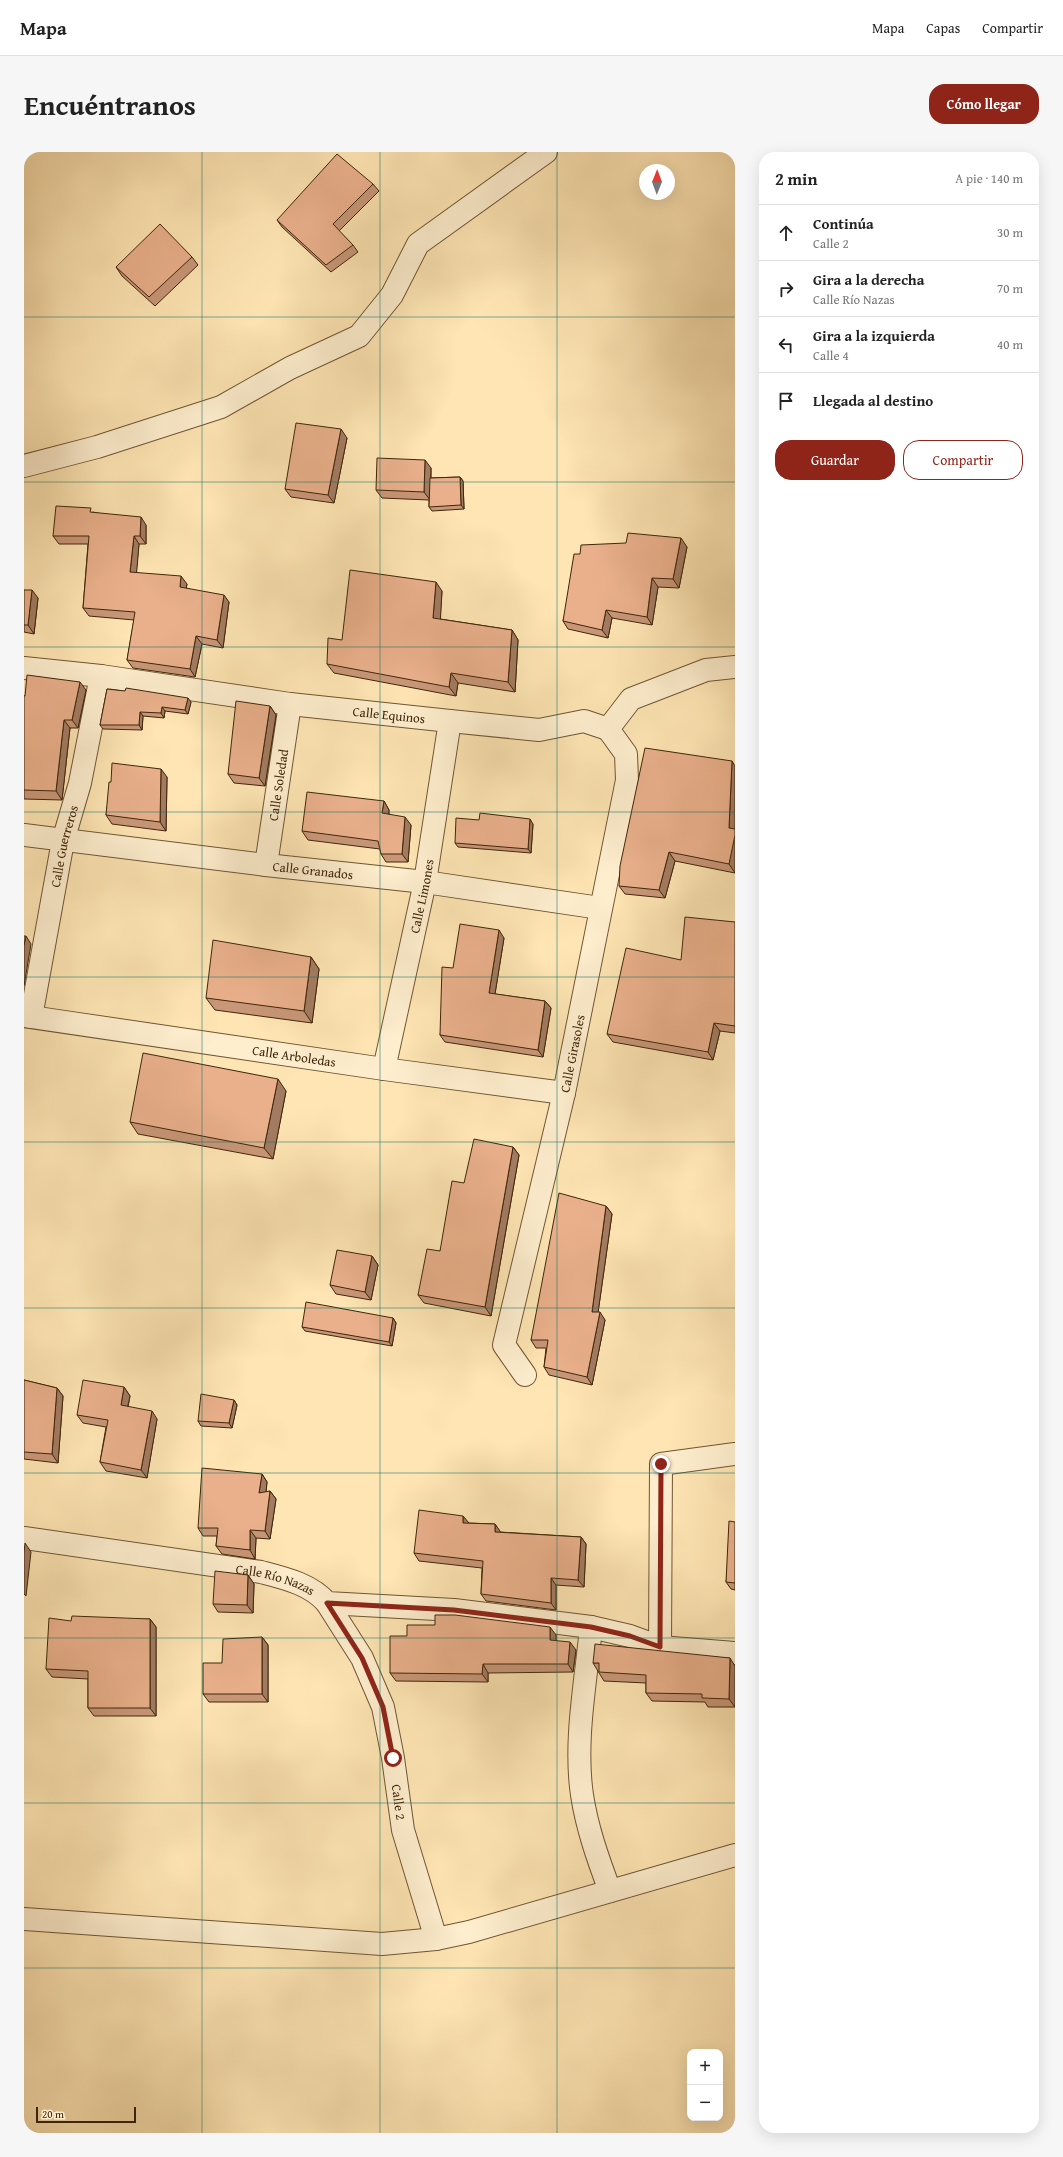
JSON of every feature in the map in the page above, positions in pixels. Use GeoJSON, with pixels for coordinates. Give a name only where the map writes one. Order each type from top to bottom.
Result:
{"type":"FeatureCollection","features":[{"type":"Feature","properties":{"kind":"street"},"geometry":{"type":"LineString","coordinates":[[24,466],[97,446],[221,407],[290,368],[358,336],[392,295],[418,244],[546,152]]}},
{"type":"Feature","properties":{"kind":"street"},"geometry":{"type":"LineString","coordinates":[[608,729],[631,699],[706,670],[735,667]]}},
{"type":"Feature","properties":{"kind":"street","name":"Calle Equinos"},"geometry":{"type":"LineString","coordinates":[[24,668],[101,676],[290,704],[450,721],[540,730],[584,721],[608,729]]}},
{"type":"Feature","properties":{"kind":"street","name":"Calle Guerreros"},"geometry":{"type":"LineString","coordinates":[[28,1016],[63,841],[80,783],[101,676]]}},
{"type":"Feature","properties":{"kind":"street","name":"Calle Soledad"},"geometry":{"type":"LineString","coordinates":[[266,865],[290,704]]}},
{"type":"Feature","properties":{"kind":"street","name":"Calle Limones"},"geometry":{"type":"LineString","coordinates":[[384,1069],[425,882],[450,721]]}},
{"type":"Feature","properties":{"kind":"street","name":"Calle Girasoles"},"geometry":{"type":"LineString","coordinates":[[525,1375],[504,1345],[564,1093],[600,908],[627,780],[628,768],[626,754],[608,729]]}},
{"type":"Feature","properties":{"kind":"street","name":"Calle Granados"},"geometry":{"type":"LineString","coordinates":[[24,835],[266,865],[425,882],[600,908]]}},
{"type":"Feature","properties":{"kind":"street","name":"Calle Arboledas"},"geometry":{"type":"LineString","coordinates":[[28,1016],[384,1069],[564,1093]]}},
{"type":"Feature","properties":{"kind":"street"},"geometry":{"type":"LineString","coordinates":[[660,1647],[661,1464],[735,1454]]}},
{"type":"Feature","properties":{"kind":"street","name":"Calle Río Nazas"},"geometry":{"type":"LineString","coordinates":[[24,1538],[261,1572],[283,1578],[318,1592],[327,1603],[454,1610],[591,1627],[630,1636],[660,1647],[735,1654]]}},
{"type":"Feature","properties":{"kind":"street","name":"Calle 2"},"geometry":{"type":"LineString","coordinates":[[327,1603],[362,1658],[383,1707],[393,1758],[403,1830],[436,1940]]}},
{"type":"Feature","properties":{"kind":"street"},"geometry":{"type":"LineString","coordinates":[[591,1627],[579,1743],[582,1794],[593,1844],[610,1891]]}},
{"type":"Feature","properties":{"kind":"street"},"geometry":{"type":"LineString","coordinates":[[24,1919],[382,1944],[436,1940],[469,1932],[735,1855]]}},
{"type":"Feature","properties":{"kind":"building"},"geometry":{"type":"Polygon","coordinates":[[[337,154],[373,184],[333,224],[353,245],[326,265],[277,220],[337,154]]]}},
{"type":"Feature","properties":{"kind":"building"},"geometry":{"type":"Polygon","coordinates":[[[160,224],[192,257],[149,297],[116,267],[160,224]]]}},
{"type":"Feature","properties":{"kind":"building"},"geometry":{"type":"Polygon","coordinates":[[[296,423],[341,429],[328,495],[285,489],[296,423]]]}},
{"type":"Feature","properties":{"kind":"building"},"geometry":{"type":"Polygon","coordinates":[[[377,458],[425,460],[424,492],[376,490],[377,458]]]}},
{"type":"Feature","properties":{"kind":"building"},"geometry":{"type":"Polygon","coordinates":[[[460,477],[461,505],[429,507],[430,478],[460,477]]]}},
{"type":"Feature","properties":{"kind":"building"},"geometry":{"type":"Polygon","coordinates":[[[56,506],[91,508],[90,512],[141,517],[140,536],[134,536],[130,572],[181,576],[180,587],[224,595],[217,640],[196,636],[190,669],[127,660],[135,612],[83,608],[89,536],[53,536],[56,506]]]}},
{"type":"Feature","properties":{"kind":"building"},"geometry":{"type":"Polygon","coordinates":[[[628,533],[681,538],[673,579],[652,578],[647,617],[606,610],[602,630],[563,621],[574,554],[580,554],[581,545],[626,543],[628,533]]]}},
{"type":"Feature","properties":{"kind":"building"},"geometry":{"type":"Polygon","coordinates":[[[350,570],[436,582],[433,618],[512,630],[508,682],[451,673],[449,687],[327,664],[328,638],[342,640],[350,570]]]}},
{"type":"Feature","properties":{"kind":"building"},"geometry":{"type":"Polygon","coordinates":[[[24,590],[32,590],[28,625],[24,625],[24,590]]]}},
{"type":"Feature","properties":{"kind":"building"},"geometry":{"type":"Polygon","coordinates":[[[27,675],[80,682],[72,720],[64,720],[56,791],[24,790],[24,696],[27,675]]]}},
{"type":"Feature","properties":{"kind":"building"},"geometry":{"type":"Polygon","coordinates":[[[126,688],[188,698],[185,710],[162,707],[161,713],[140,712],[139,725],[100,725],[107,689],[125,691],[126,688]]]}},
{"type":"Feature","properties":{"kind":"building"},"geometry":{"type":"Polygon","coordinates":[[[236,701],[270,706],[259,778],[228,774],[236,701]]]}},
{"type":"Feature","properties":{"kind":"building"},"geometry":{"type":"Polygon","coordinates":[[[645,748],[732,761],[729,828],[735,829],[735,835],[729,864],[669,852],[659,890],[619,886],[620,866],[645,748]]]}},
{"type":"Feature","properties":{"kind":"building"},"geometry":{"type":"Polygon","coordinates":[[[112,763],[161,769],[160,822],[106,815],[112,763]]]}},
{"type":"Feature","properties":{"kind":"building"},"geometry":{"type":"Polygon","coordinates":[[[307,792],[384,801],[382,813],[405,817],[402,854],[381,854],[378,841],[302,831],[307,792]]]}},
{"type":"Feature","properties":{"kind":"building"},"geometry":{"type":"Polygon","coordinates":[[[480,813],[530,819],[528,849],[455,843],[456,818],[479,820],[480,813]]]}},
{"type":"Feature","properties":{"kind":"building"},"geometry":{"type":"Polygon","coordinates":[[[685,917],[735,922],[735,1026],[714,1023],[708,1052],[607,1034],[626,948],[681,960],[685,917]]]}},
{"type":"Feature","properties":{"kind":"building"},"geometry":{"type":"Polygon","coordinates":[[[460,924],[499,930],[489,993],[545,1001],[538,1050],[440,1035],[442,967],[453,968],[460,924]]]}},
{"type":"Feature","properties":{"kind":"building"},"geometry":{"type":"Polygon","coordinates":[[[213,940],[311,957],[304,1011],[206,998],[213,940]]]}},
{"type":"Feature","properties":{"kind":"building"},"geometry":{"type":"Polygon","coordinates":[[[143,1053],[278,1079],[264,1148],[130,1122],[143,1053]]]}},
{"type":"Feature","properties":{"kind":"building"},"geometry":{"type":"Polygon","coordinates":[[[474,1139],[513,1147],[485,1307],[418,1295],[427,1249],[440,1251],[452,1181],[464,1183],[474,1139]]]}},
{"type":"Feature","properties":{"kind":"building"},"geometry":{"type":"Polygon","coordinates":[[[559,1193],[606,1206],[592,1312],[600,1312],[587,1377],[544,1367],[548,1340],[531,1340],[559,1193]]]}},
{"type":"Feature","properties":{"kind":"building"},"geometry":{"type":"Polygon","coordinates":[[[337,1250],[372,1256],[365,1292],[330,1285],[337,1250]]]}},
{"type":"Feature","properties":{"kind":"building"},"geometry":{"type":"Polygon","coordinates":[[[306,1302],[393,1318],[389,1342],[302,1327],[306,1302]]]}},
{"type":"Feature","properties":{"kind":"building"},"geometry":{"type":"Polygon","coordinates":[[[24,1380],[57,1388],[52,1454],[24,1452],[24,1380]]]}},
{"type":"Feature","properties":{"kind":"building"},"geometry":{"type":"Polygon","coordinates":[[[83,1380],[124,1387],[121,1405],[152,1411],[141,1470],[100,1462],[108,1420],[77,1415],[83,1380]]]}},
{"type":"Feature","properties":{"kind":"building"},"geometry":{"type":"Polygon","coordinates":[[[201,1394],[234,1400],[229,1423],[198,1421],[201,1394]]]}},
{"type":"Feature","properties":{"kind":"building"},"geometry":{"type":"Polygon","coordinates":[[[202,1468],[262,1474],[259,1493],[270,1491],[265,1531],[250,1530],[250,1550],[216,1546],[218,1528],[198,1528],[202,1468]]]}},
{"type":"Feature","properties":{"kind":"building"},"geometry":{"type":"Polygon","coordinates":[[[419,1510],[463,1516],[463,1523],[495,1524],[495,1532],[581,1537],[578,1580],[551,1578],[551,1603],[481,1594],[483,1561],[414,1553],[419,1510]]]}},
{"type":"Feature","properties":{"kind":"building"},"geometry":{"type":"Polygon","coordinates":[[[729,1521],[735,1522],[735,1583],[726,1582],[729,1521]]]}},
{"type":"Feature","properties":{"kind":"building"},"geometry":{"type":"Polygon","coordinates":[[[215,1571],[248,1575],[247,1605],[213,1604],[215,1571]]]}},
{"type":"Feature","properties":{"kind":"building"},"geometry":{"type":"Polygon","coordinates":[[[435,1615],[455,1615],[550,1627],[550,1640],[570,1642],[568,1664],[483,1664],[482,1674],[390,1673],[390,1636],[407,1636],[407,1625],[435,1625],[435,1615]]]}},
{"type":"Feature","properties":{"kind":"building"},"geometry":{"type":"Polygon","coordinates":[[[72,1616],[150,1619],[150,1708],[88,1708],[88,1671],[46,1669],[49,1618],[71,1621],[72,1616]]]}},
{"type":"Feature","properties":{"kind":"building"},"geometry":{"type":"Polygon","coordinates":[[[262,1637],[262,1694],[203,1694],[203,1663],[222,1663],[223,1639],[262,1637]]]}},
{"type":"Feature","properties":{"kind":"building"},"geometry":{"type":"Polygon","coordinates":[[[595,1644],[730,1658],[729,1699],[702,1698],[702,1694],[646,1693],[646,1675],[599,1672],[599,1663],[593,1663],[595,1644]]]}},
{"type":"Feature","properties":{"kind":"route"},"geometry":{"type":"LineString","coordinates":[[393,1758],[383,1707],[362,1658],[327,1603],[454,1610],[591,1627],[630,1636],[660,1647],[661,1464]]}}]}
